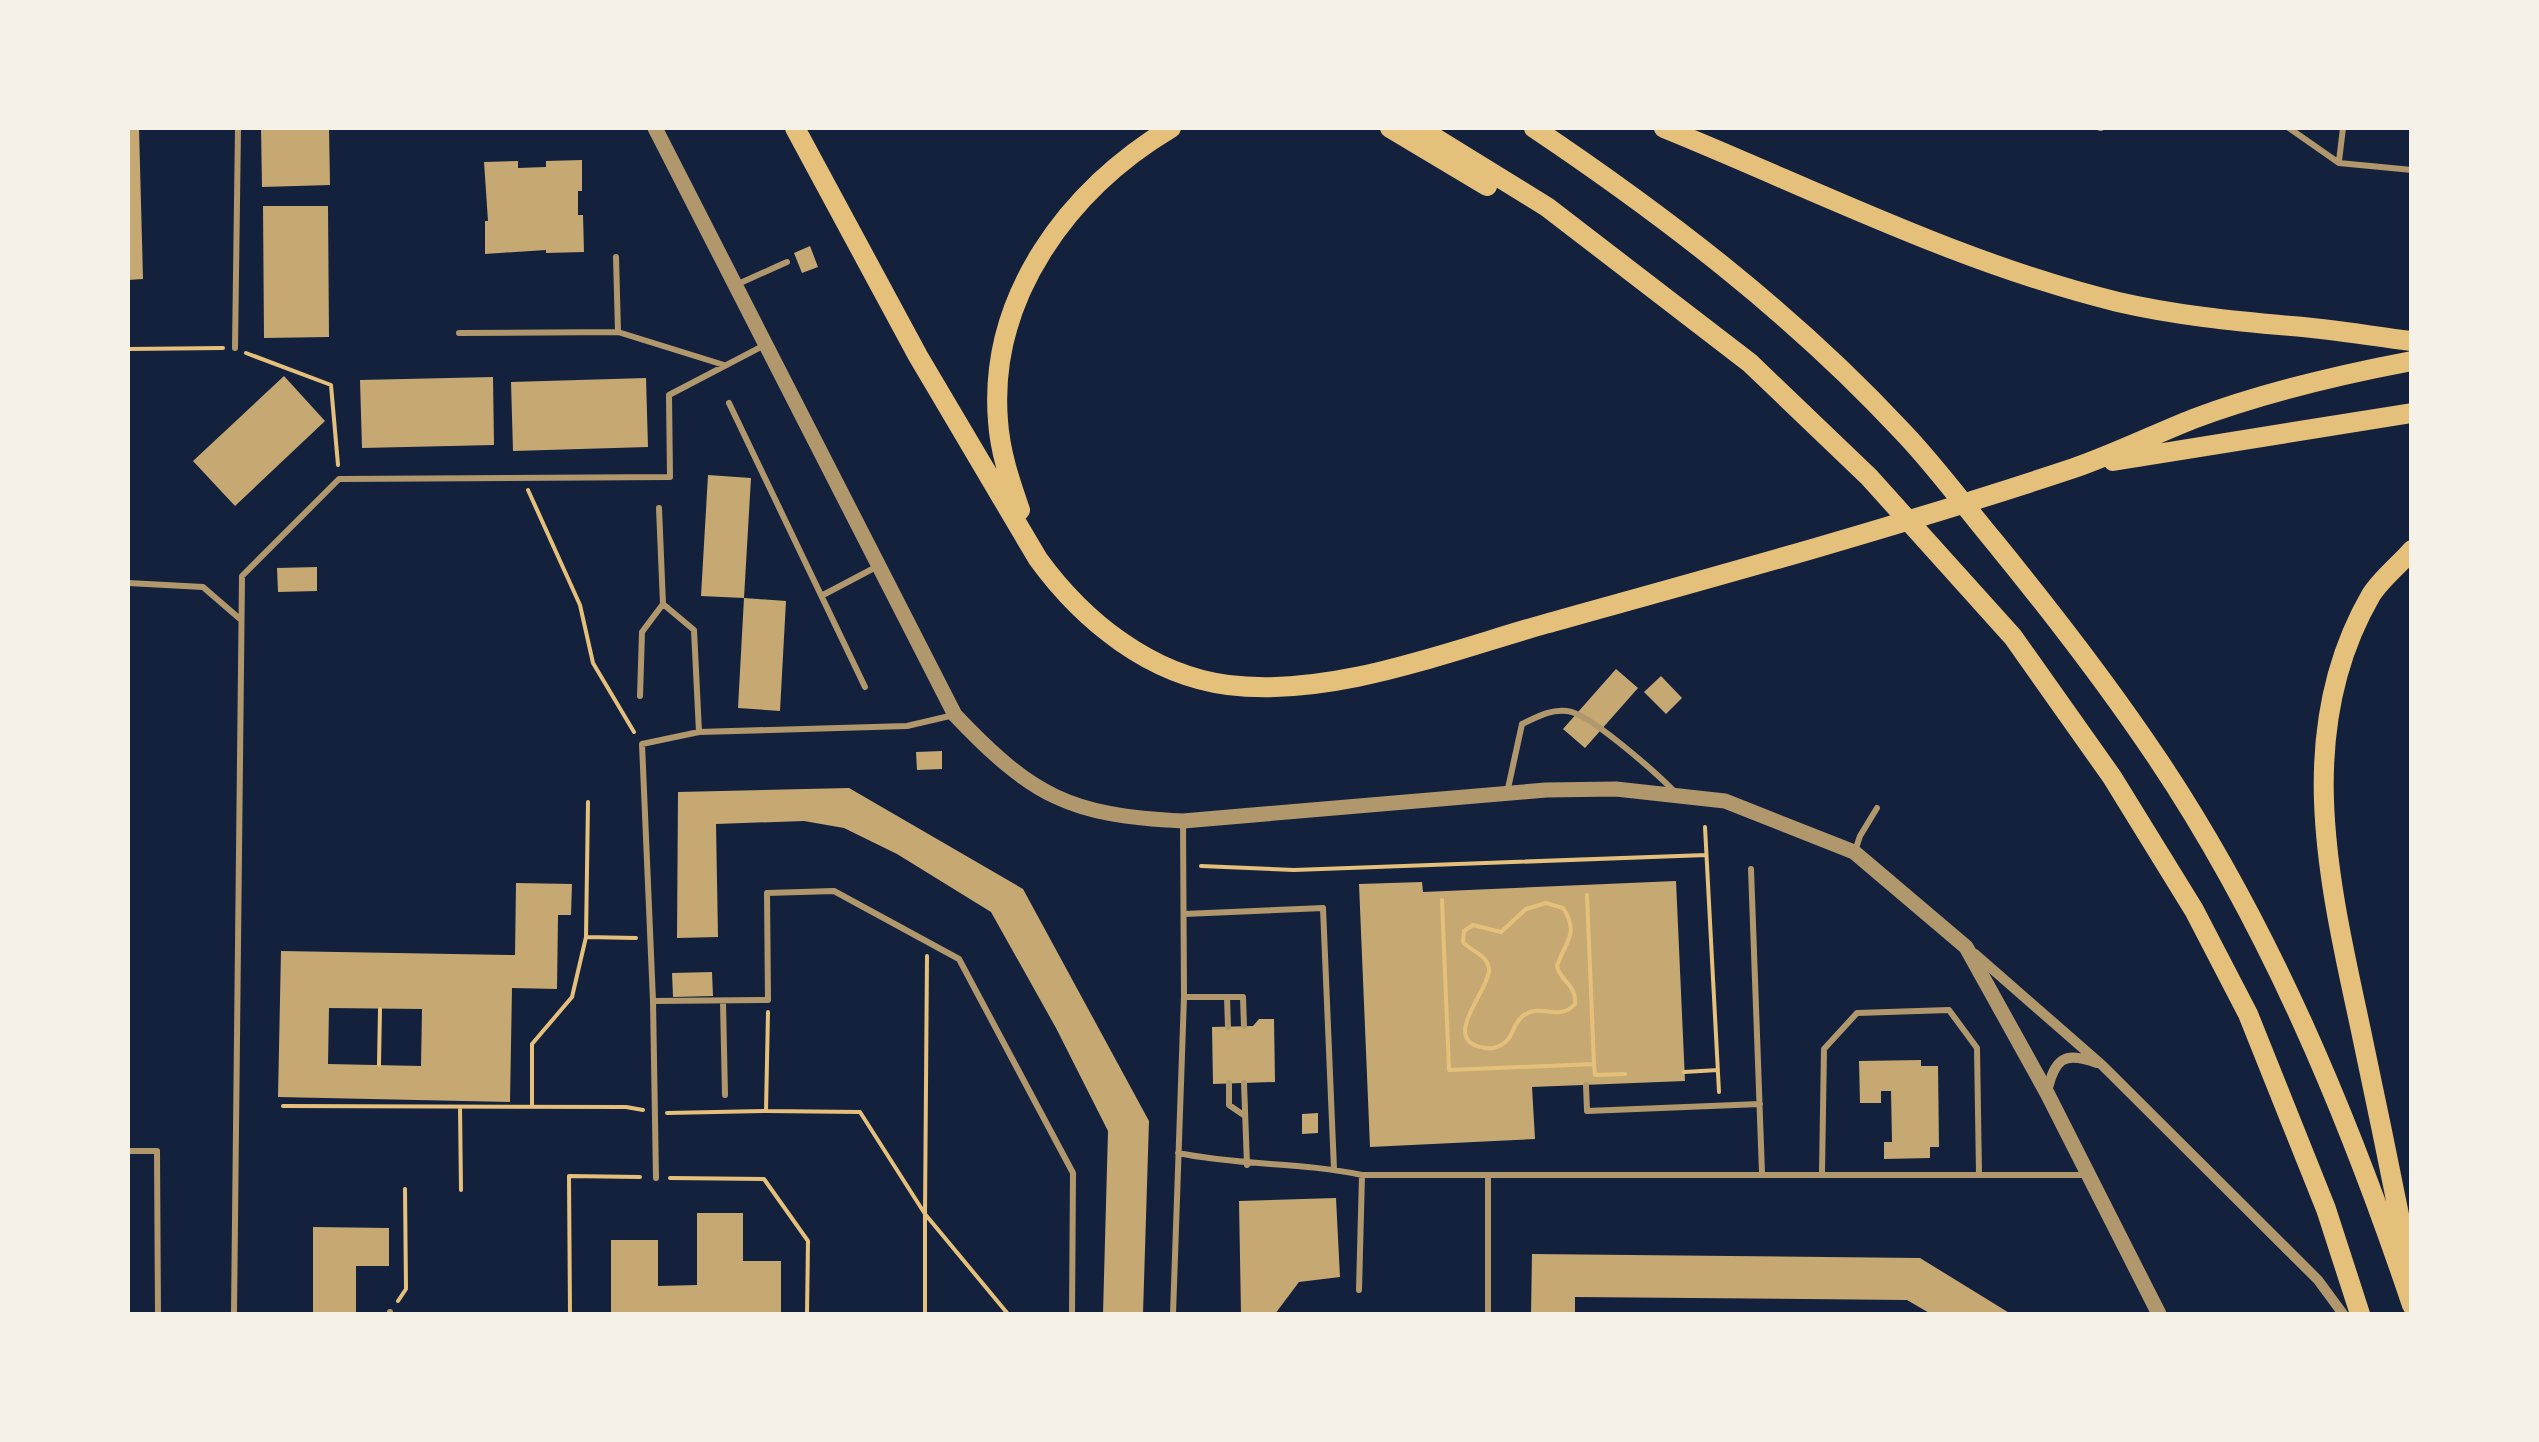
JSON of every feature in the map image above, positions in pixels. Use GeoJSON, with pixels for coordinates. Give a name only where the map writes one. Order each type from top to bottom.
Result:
{"type":"FeatureCollection","features":[{"type":"Feature","properties":{"kind":"main road"},"geometry":{"type":"LineString","coordinates":[[796,128],[918,356],[1038,559],[1058,586],[1120,642],[1176,673],[1225,684],[1260,687],[1343,679],[1746,568],[2076,467],[2196,418],[2347,374],[2412,362]]}},
{"type":"Feature","properties":{"kind":"main road"},"geometry":{"type":"LineString","coordinates":[[1038,559],[1010,480],[998,425],[999,370],[1006,332],[1023,283],[1044,246],[1079,201],[1112,168],[1172,128]]}},
{"type":"Feature","properties":{"kind":"main road"},"geometry":{"type":"LineString","coordinates":[[1390,128],[1656,288]]}},
{"type":"Feature","properties":{"kind":"main road"},"geometry":{"type":"LineString","coordinates":[[1418,128],[1548,207],[1750,363],[1821,428],[2013,637],[2122,794],[2194,910],[2248,1014],[2326,1209],[2360,1314]]}},
{"type":"Feature","properties":{"kind":"main road"},"geometry":{"type":"LineString","coordinates":[[1534,128],[1631,193],[1799,330],[1903,431],[2059,621],[2158,760],[2236,891],[2339,1107],[2412,1305]]}},
{"type":"Feature","properties":{"kind":"main road"},"geometry":{"type":"LineString","coordinates":[[1664,128],[1949,250],[2119,302],[2242,323],[2412,341]]}},
{"type":"Feature","properties":{"kind":"main road"},"geometry":{"type":"LineString","coordinates":[[2076,467],[2412,413]]}},
{"type":"Feature","properties":{"kind":"main road"},"geometry":{"type":"LineString","coordinates":[[2412,550],[2372,592],[2351,637],[2334,694],[2322,778],[2334,906],[2412,1276]]}},
{"type":"Feature","properties":{"kind":"street"},"geometry":{"type":"LineString","coordinates":[[656,128],[955,715],[988,750],[1024,779],[1056,798],[1090,811],[1183,821],[1506,794],[1616,789],[1676,794],[1725,801],[1854,852],[2102,1065],[2318,1280],[2344,1314]]}},
{"type":"Feature","properties":{"kind":"street"},"geometry":{"type":"LineString","coordinates":[[1966,947],[2047,1092],[2159,1314]]}},
{"type":"Feature","properties":{"kind":"street"},"geometry":{"type":"LineString","coordinates":[[2047,1092],[2055,1067],[2063,1059],[2076,1056],[2102,1065]]}},
{"type":"Feature","properties":{"kind":"lane"},"geometry":{"type":"LineString","coordinates":[[234,348],[238,128]]}},
{"type":"Feature","properties":{"kind":"lane"},"geometry":{"type":"LineString","coordinates":[[1682,128],[1780,175]]}},
{"type":"Feature","properties":{"kind":"lane"},"geometry":{"type":"LineString","coordinates":[[2289,128],[2339,163],[2412,170]]}},
{"type":"Feature","properties":{"kind":"lane"},"geometry":{"type":"LineString","coordinates":[[2339,163],[2342,128]]}},
{"type":"Feature","properties":{"kind":"lane"},"geometry":{"type":"LineString","coordinates":[[616,258],[618,332]]}},
{"type":"Feature","properties":{"kind":"lane"},"geometry":{"type":"LineString","coordinates":[[737,284],[787,262]]}},
{"type":"Feature","properties":{"kind":"lane"},"geometry":{"type":"LineString","coordinates":[[459,333],[618,332],[726,366]]}},
{"type":"Feature","properties":{"kind":"lane"},"geometry":{"type":"LineString","coordinates":[[234,1314],[242,576],[340,479],[670,476],[669,395],[766,344]]}},
{"type":"Feature","properties":{"kind":"lane"},"geometry":{"type":"LineString","coordinates":[[729,403],[864,686]]}},
{"type":"Feature","properties":{"kind":"lane"},"geometry":{"type":"LineString","coordinates":[[640,696],[642,632],[663,604],[660,508]]}},
{"type":"Feature","properties":{"kind":"lane"},"geometry":{"type":"LineString","coordinates":[[823,594],[880,566]]}},
{"type":"Feature","properties":{"kind":"lane"},"geometry":{"type":"LineString","coordinates":[[128,583],[204,587],[241,620]]}},
{"type":"Feature","properties":{"kind":"lane"},"geometry":{"type":"LineString","coordinates":[[663,604],[694,630],[698,732]]}},
{"type":"Feature","properties":{"kind":"lane"},"geometry":{"type":"LineString","coordinates":[[1506,794],[1522,724],[1549,712],[1572,711],[1645,762],[1676,794]]}},
{"type":"Feature","properties":{"kind":"lane"},"geometry":{"type":"LineString","coordinates":[[656,1178],[642,744],[698,732],[906,726],[955,715]]}},
{"type":"Feature","properties":{"kind":"lane"},"geometry":{"type":"LineString","coordinates":[[1854,852],[1877,808]]}},
{"type":"Feature","properties":{"kind":"lane"},"geometry":{"type":"LineString","coordinates":[[1173,1314],[1184,998],[1183,821]]}},
{"type":"Feature","properties":{"kind":"lane"},"geometry":{"type":"LineString","coordinates":[[1751,869],[1762,1173]]}},
{"type":"Feature","properties":{"kind":"lane"},"geometry":{"type":"LineString","coordinates":[[653,1000],[768,1000],[767,893],[834,890],[959,959],[1073,1173],[1072,1314]]}},
{"type":"Feature","properties":{"kind":"lane"},"geometry":{"type":"LineString","coordinates":[[1184,914],[1323,908],[1334,1169]]}},
{"type":"Feature","properties":{"kind":"lane"},"geometry":{"type":"LineString","coordinates":[[1184,998],[1243,996],[1244,1026]]}},
{"type":"Feature","properties":{"kind":"lane"},"geometry":{"type":"LineString","coordinates":[[1227,997],[1228,1027]]}},
{"type":"Feature","properties":{"kind":"lane"},"geometry":{"type":"LineString","coordinates":[[723,1002],[724,1095]]}},
{"type":"Feature","properties":{"kind":"lane"},"geometry":{"type":"LineString","coordinates":[[1822,1172],[1824,1049],[1857,1013],[1948,1010],[1977,1048],[1978,1174]]}},
{"type":"Feature","properties":{"kind":"lane"},"geometry":{"type":"LineString","coordinates":[[1244,1082],[1246,1165]]}},
{"type":"Feature","properties":{"kind":"lane"},"geometry":{"type":"LineString","coordinates":[[1228,1083],[1229,1104],[1245,1116]]}},
{"type":"Feature","properties":{"kind":"lane"},"geometry":{"type":"LineString","coordinates":[[1586,1085],[1587,1111],[1760,1104]]}},
{"type":"Feature","properties":{"kind":"lane"},"geometry":{"type":"LineString","coordinates":[[128,1152],[158,1151],[158,1314]]}},
{"type":"Feature","properties":{"kind":"lane"},"geometry":{"type":"LineString","coordinates":[[1178,1153],[1246,1165],[1362,1174],[2086,1174]]}},
{"type":"Feature","properties":{"kind":"lane"},"geometry":{"type":"LineString","coordinates":[[1359,1290],[1362,1174]]}},
{"type":"Feature","properties":{"kind":"lane"},"geometry":{"type":"LineString","coordinates":[[1488,1175],[1488,1314]]}},
{"type":"Feature","properties":{"kind":"path"},"geometry":{"type":"LineString","coordinates":[[128,349],[234,348],[331,386],[340,479]]}},
{"type":"Feature","properties":{"kind":"path"},"geometry":{"type":"LineString","coordinates":[[522,478],[580,604],[593,663],[642,744]]}},
{"type":"Feature","properties":{"kind":"path"},"geometry":{"type":"LineString","coordinates":[[532,1107],[532,1044],[572,997],[586,937],[588,802]]}},
{"type":"Feature","properties":{"kind":"path"},"geometry":{"type":"LineString","coordinates":[[1705,828],[1720,1106]]}},
{"type":"Feature","properties":{"kind":"path"},"geometry":{"type":"LineString","coordinates":[[1201,866],[1294,870],[1706,855]]}},
{"type":"Feature","properties":{"kind":"path"},"geometry":{"type":"LineString","coordinates":[[1587,895],[1595,1075],[1625,1074]]}},
{"type":"Feature","properties":{"kind":"path"},"geometry":{"type":"LineString","coordinates":[[1442,900],[1449,1070],[1594,1064]]}},
{"type":"Feature","properties":{"kind":"path"},"geometry":{"type":"LineString","coordinates":[[1546,903],[1562,907],[1569,916],[1572,932],[1557,969],[1572,988],[1574,1006],[1562,1014],[1540,1010],[1524,1015],[1508,1040],[1497,1047],[1474,1044],[1468,1036],[1466,1020],[1487,982],[1489,970],[1482,956],[1463,942],[1464,931],[1473,925],[1501,932],[1531,906],[1546,903]]}},
{"type":"Feature","properties":{"kind":"path"},"geometry":{"type":"LineString","coordinates":[[586,937],[650,939]]}},
{"type":"Feature","properties":{"kind":"path"},"geometry":{"type":"LineString","coordinates":[[925,1314],[927,942]]}},
{"type":"Feature","properties":{"kind":"path"},"geometry":{"type":"LineString","coordinates":[[766,1111],[768,1000]]}},
{"type":"Feature","properties":{"kind":"path"},"geometry":{"type":"LineString","coordinates":[[379,1065],[380,1009]]}},
{"type":"Feature","properties":{"kind":"path"},"geometry":{"type":"LineString","coordinates":[[1684,1072],[1718,1070]]}},
{"type":"Feature","properties":{"kind":"path"},"geometry":{"type":"LineString","coordinates":[[378,1099],[378,1107]]}},
{"type":"Feature","properties":{"kind":"path"},"geometry":{"type":"LineString","coordinates":[[283,1106],[626,1107],[656,1113],[860,1112],[925,1214],[1008,1314]]}},
{"type":"Feature","properties":{"kind":"path"},"geometry":{"type":"LineString","coordinates":[[460,1107],[460,1190]]}},
{"type":"Feature","properties":{"kind":"path"},"geometry":{"type":"LineString","coordinates":[[570,1314],[569,1176],[764,1179],[808,1241],[807,1314]]}},
{"type":"Feature","properties":{"kind":"path"},"geometry":{"type":"LineString","coordinates":[[390,1313],[406,1290],[406,1189]]}},
{"type":"Feature","properties":{"kind":"building"},"geometry":{"type":"Polygon","coordinates":[[[128,128],[139,128],[143,279],[128,280],[128,128]]]}},
{"type":"Feature","properties":{"kind":"building"},"geometry":{"type":"Polygon","coordinates":[[[261,128],[329,128],[330,185],[262,187],[261,128]]]}},
{"type":"Feature","properties":{"kind":"building"},"geometry":{"type":"Polygon","coordinates":[[[582,160],[578,215],[583,215],[584,252],[485,254],[488,221],[484,162],[518,161],[518,168],[546,167],[546,161],[582,160]]]}},
{"type":"Feature","properties":{"kind":"building"},"geometry":{"type":"Polygon","coordinates":[[[263,206],[328,206],[329,337],[264,338],[263,206]]]}},
{"type":"Feature","properties":{"kind":"building"},"geometry":{"type":"Polygon","coordinates":[[[810,246],[818,267],[802,273],[794,253],[810,246]]]}},
{"type":"Feature","properties":{"kind":"building"},"geometry":{"type":"Polygon","coordinates":[[[284,376],[325,421],[235,506],[193,461],[284,376]]]}},
{"type":"Feature","properties":{"kind":"building"},"geometry":{"type":"Polygon","coordinates":[[[493,377],[494,445],[362,448],[360,380],[493,377]]]}},
{"type":"Feature","properties":{"kind":"building"},"geometry":{"type":"Polygon","coordinates":[[[646,378],[648,447],[513,451],[511,382],[646,378]]]}},
{"type":"Feature","properties":{"kind":"building"},"geometry":{"type":"Polygon","coordinates":[[[708,475],[751,478],[744,598],[701,596],[708,475]]]}},
{"type":"Feature","properties":{"kind":"building"},"geometry":{"type":"Polygon","coordinates":[[[317,567],[317,591],[278,592],[277,568],[317,567]]]}},
{"type":"Feature","properties":{"kind":"building"},"geometry":{"type":"Polygon","coordinates":[[[744,598],[786,601],[780,711],[738,708],[744,598]]]}},
{"type":"Feature","properties":{"kind":"building"},"geometry":{"type":"Polygon","coordinates":[[[1616,669],[1638,688],[1585,748],[1563,729],[1616,669]]]}},
{"type":"Feature","properties":{"kind":"building"},"geometry":{"type":"Polygon","coordinates":[[[1661,676],[1682,698],[1666,714],[1644,692],[1661,676]]]}},
{"type":"Feature","properties":{"kind":"building"},"geometry":{"type":"Polygon","coordinates":[[[942,751],[942,769],[917,770],[916,752],[942,751]]]}},
{"type":"Feature","properties":{"kind":"building"},"geometry":{"type":"Polygon","coordinates":[[[849,788],[1023,889],[1149,1121],[1143,1314],[1103,1314],[1108,1131],[991,912],[897,854],[844,828],[804,821],[716,824],[718,937],[677,938],[678,792],[849,788]]]}},
{"type":"Feature","properties":{"kind":"building"},"geometry":{"type":"Polygon","coordinates":[[[1676,881],[1685,1081],[1532,1087],[1535,1139],[1370,1147],[1359,884],[1422,882],[1423,892],[1676,881]]]}},
{"type":"Feature","properties":{"kind":"building"},"geometry":{"type":"Polygon","coordinates":[[[516,883],[572,884],[571,915],[558,915],[557,989],[512,988],[510,1102],[278,1097],[281,951],[515,955],[516,883]],[[329,1008],[328,1064],[421,1066],[422,1009],[329,1008]]]}},
{"type":"Feature","properties":{"kind":"building"},"geometry":{"type":"Polygon","coordinates":[[[712,972],[713,996],[673,997],[672,973],[712,972]]]}},
{"type":"Feature","properties":{"kind":"building"},"geometry":{"type":"Polygon","coordinates":[[[1259,1019],[1274,1019],[1275,1082],[1213,1084],[1212,1027],[1253,1026],[1259,1019]]]}},
{"type":"Feature","properties":{"kind":"building"},"geometry":{"type":"Polygon","coordinates":[[[1921,1060],[1921,1066],[1938,1066],[1939,1147],[1930,1147],[1930,1158],[1884,1159],[1884,1142],[1892,1142],[1891,1091],[1881,1091],[1881,1103],[1860,1103],[1859,1061],[1921,1060]]]}},
{"type":"Feature","properties":{"kind":"building"},"geometry":{"type":"Polygon","coordinates":[[[1318,1113],[1318,1133],[1302,1134],[1302,1114],[1318,1113]]]}},
{"type":"Feature","properties":{"kind":"building"},"geometry":{"type":"Polygon","coordinates":[[[1336,1198],[1340,1277],[1299,1282],[1275,1314],[1241,1314],[1239,1201],[1336,1198]]]}},
{"type":"Feature","properties":{"kind":"building"},"geometry":{"type":"Polygon","coordinates":[[[697,1213],[743,1213],[743,1261],[781,1261],[781,1314],[611,1314],[611,1240],[658,1240],[658,1286],[697,1285],[697,1213]]]}},
{"type":"Feature","properties":{"kind":"building"},"geometry":{"type":"Polygon","coordinates":[[[313,1227],[389,1228],[389,1266],[356,1266],[356,1314],[313,1314],[313,1227]]]}},
{"type":"Feature","properties":{"kind":"building"},"geometry":{"type":"Polygon","coordinates":[[[1532,1254],[1920,1258],[2011,1314],[1931,1314],[1907,1300],[1575,1297],[1575,1314],[1531,1314],[1532,1254]]]}}]}
